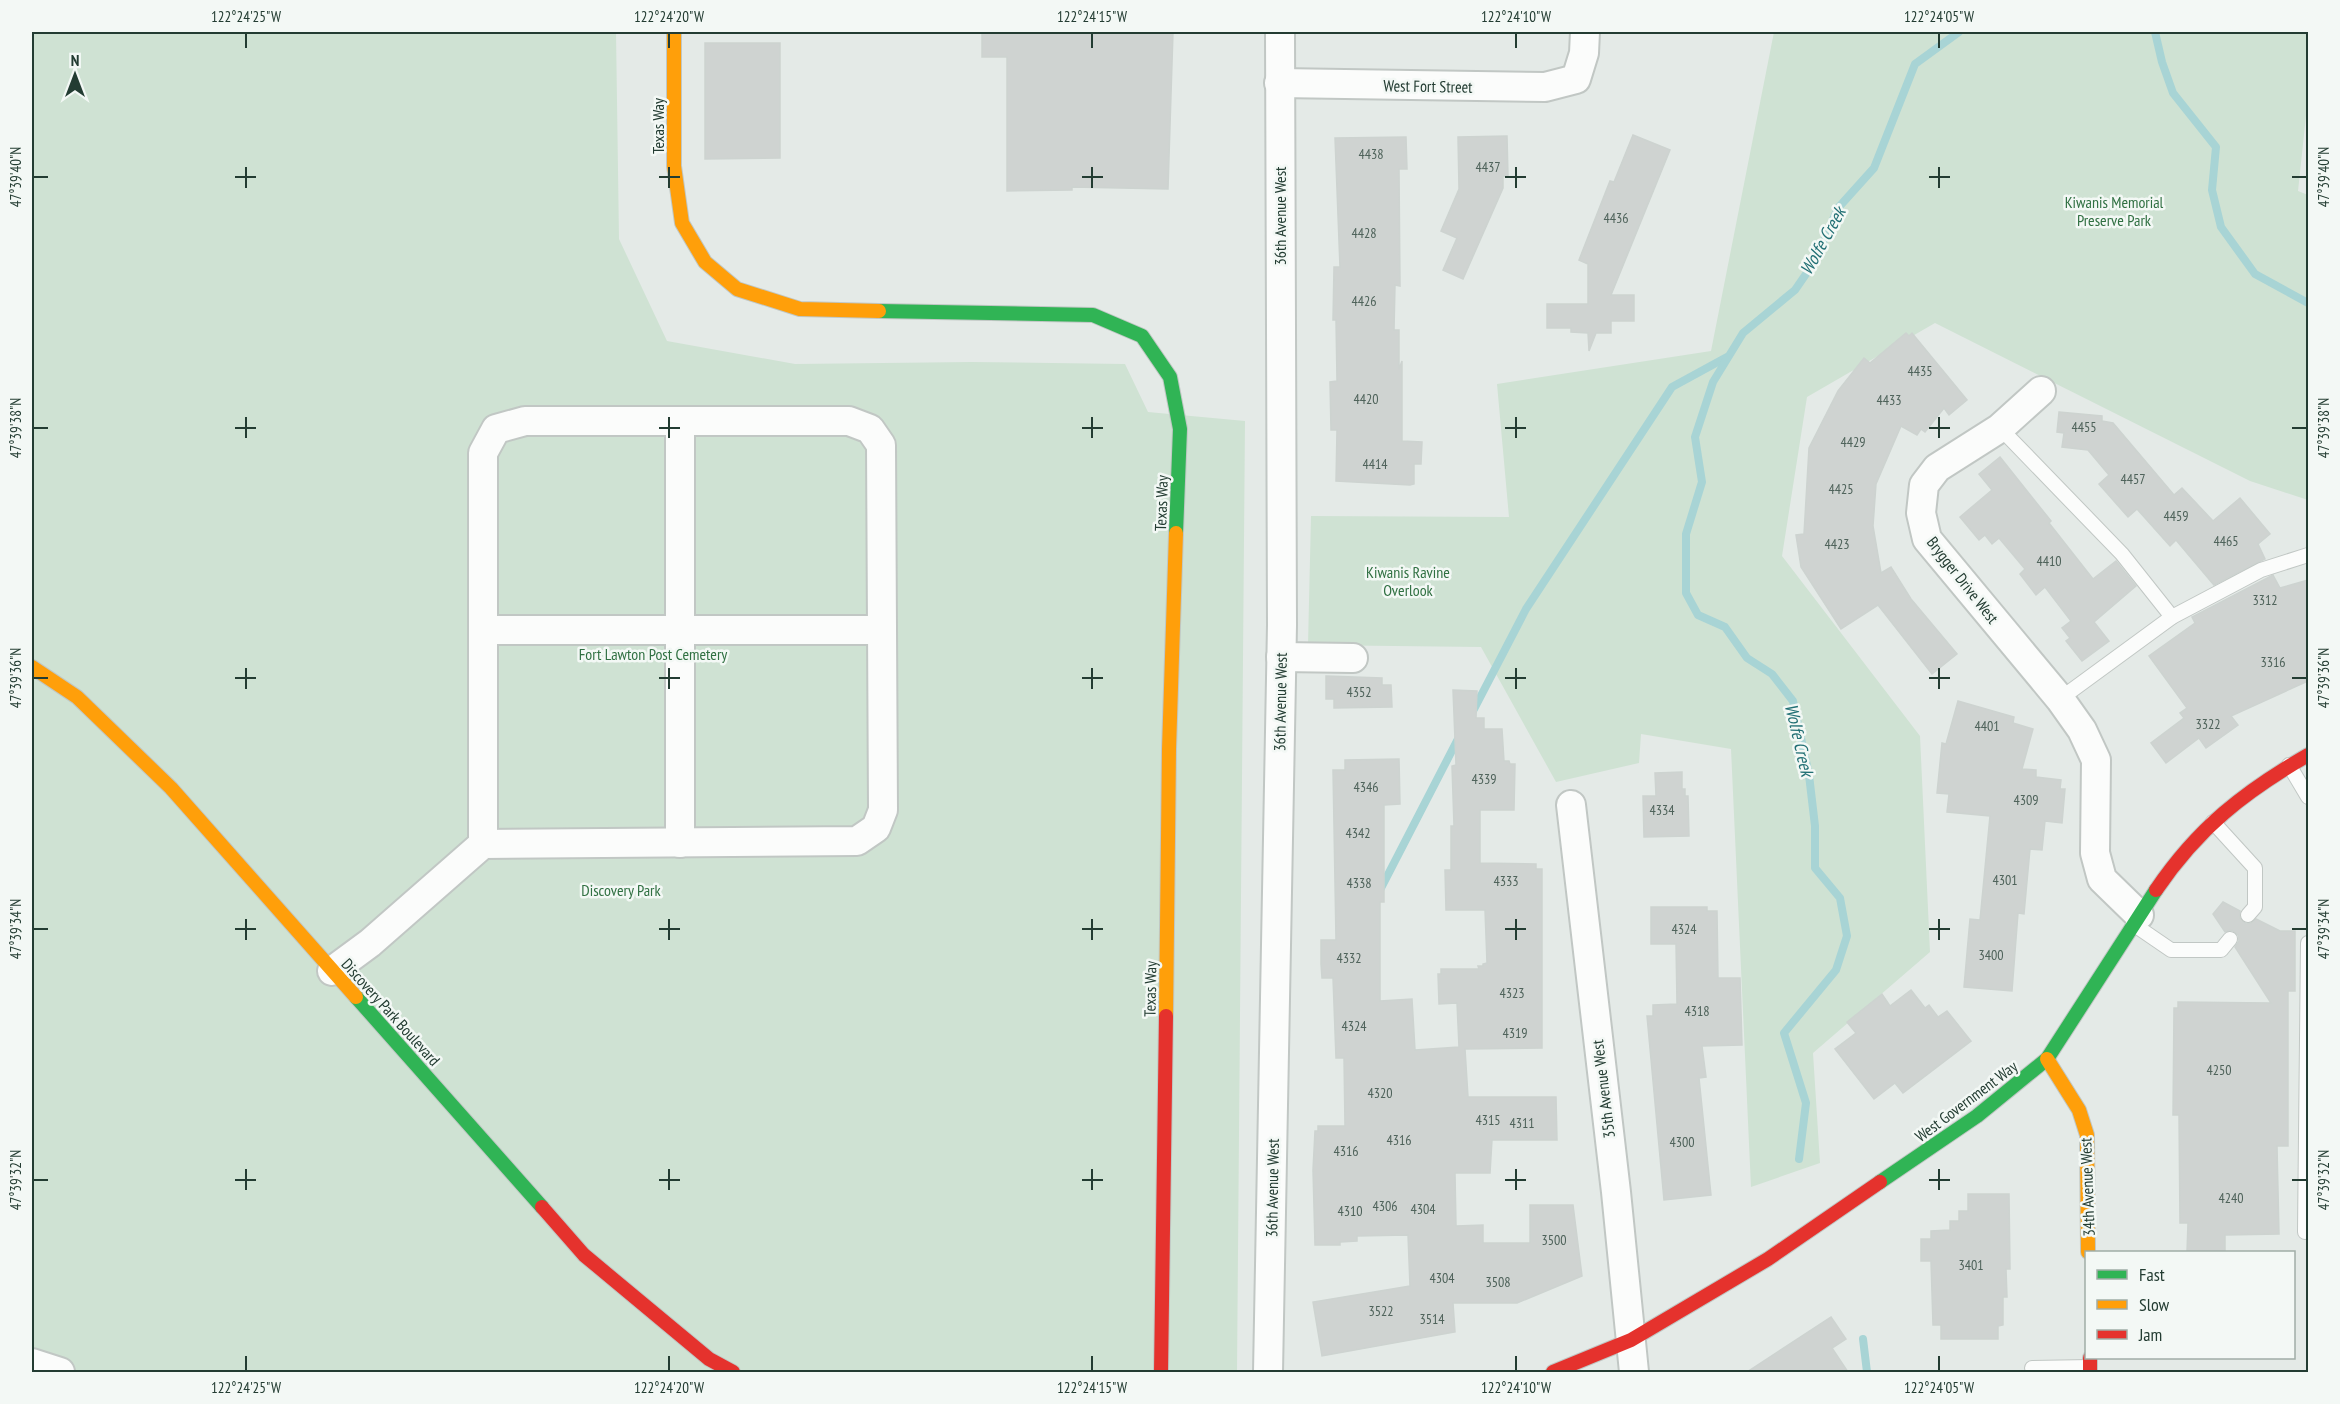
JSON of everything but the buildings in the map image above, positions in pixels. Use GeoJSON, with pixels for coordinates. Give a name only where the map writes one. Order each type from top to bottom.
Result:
{"type":"FeatureCollection","features":[{"type":"Feature","properties":{"kind":"street","name":"Texas Way"},"geometry":{"type":"LineString","coordinates":[[674,32],[674,166],[682,223],[705,262],[737,289],[800,309],[1093,315],[1142,336],[1170,377],[1180,429],[1169,749],[1161,1372]]}},
{"type":"Feature","properties":{"kind":"street","name":"36th Avenue West"},"geometry":{"type":"LineString","coordinates":[[1268,1372],[1281,657],[1280,32]]}},
{"type":"Feature","properties":{"kind":"street","name":"West Fort Street"},"geometry":{"type":"LineString","coordinates":[[1280,83],[1545,87],[1576,79],[1584,53],[1585,32]]}},
{"type":"Feature","properties":{"kind":"street","name":"Brygger Drive West"},"geometry":{"type":"LineString","coordinates":[[2041,391],[2000,428],[1937,468],[1924,485],[1921,513],[1927,540],[2060,699],[2082,730],[2096,760],[2095,853],[2102,879],[2136,920]]}},
{"type":"Feature","properties":{"kind":"street"},"geometry":{"type":"LineString","coordinates":[[332,971],[370,943],[483,844],[857,841],[876,828],[884,810],[881,445],[870,429],[849,421],[525,421],[496,429],[483,453],[483,844]]}},
{"type":"Feature","properties":{"kind":"street"},"geometry":{"type":"LineString","coordinates":[[680,421],[680,843]]}},
{"type":"Feature","properties":{"kind":"street"},"geometry":{"type":"LineString","coordinates":[[483,630],[882,630]]}},
{"type":"Feature","properties":{"kind":"street"},"geometry":{"type":"LineString","coordinates":[[1281,657],[1353,658]]}},
{"type":"Feature","properties":{"kind":"street","name":"Discovery Park Boulevard"},"geometry":{"type":"LineString","coordinates":[[32,668],[77,697],[171,788],[585,1255],[709,1359],[733,1372]]}},
{"type":"Feature","properties":{"kind":"street","name":"West Government Way"},"geometry":{"type":"LineString","coordinates":[[1553,1372],[1631,1340],[1768,1259],[1977,1116],[2047,1059],[2169,871],[2213,821],[2265,780],[2308,755]]}},
{"type":"Feature","properties":{"kind":"street","name":"35th Avenue West"},"geometry":{"type":"LineString","coordinates":[[1570,805],[1616,1192],[1634,1372]]}},
{"type":"Feature","properties":{"kind":"street","name":"34th Avenue West"},"geometry":{"type":"LineString","coordinates":[[2047,1059],[2079,1110],[2087,1136],[2088,1251]]}},
{"type":"Feature","properties":{"kind":"street"},"geometry":{"type":"LineString","coordinates":[[32,1363],[60,1372]]}},
{"type":"Feature","properties":{"kind":"lane"},"geometry":{"type":"LineString","coordinates":[[2000,428],[2122,554],[2172,617]]}},
{"type":"Feature","properties":{"kind":"lane"},"geometry":{"type":"LineString","coordinates":[[2060,699],[2172,617],[2261,570],[2308,555]]}},
{"type":"Feature","properties":{"kind":"lane"},"geometry":{"type":"LineString","coordinates":[[2289,765],[2308,797]]}},
{"type":"Feature","properties":{"kind":"lane"},"geometry":{"type":"LineString","coordinates":[[2213,821],[2255,868],[2254,907],[2248,915]]}},
{"type":"Feature","properties":{"kind":"lane"},"geometry":{"type":"LineString","coordinates":[[2136,920],[2171,950],[2221,950],[2230,939]]}},
{"type":"Feature","properties":{"kind":"lane"},"geometry":{"type":"LineString","coordinates":[[2305,1232],[2308,943]]}},
{"type":"Feature","properties":{"kind":"lane"},"geometry":{"type":"LineString","coordinates":[[2032,1368],[2090,1366]]}},
{"type":"Feature","properties":{"kind":"green space","name":"Discovery Park"},"geometry":{"type":"Polygon","coordinates":[[[32,32],[616,32],[619,239],[667,341],[795,364],[971,362],[1125,364],[1148,412],[1245,421],[1237,1372],[32,1372],[32,32]]]}},
{"type":"Feature","properties":{"kind":"green space","name":"Kiwanis Memorial Preserve Park"},"geometry":{"type":"Polygon","coordinates":[[[1774,32],[2308,32],[2308,97],[2298,191],[2308,195],[2308,500],[2250,481],[1935,323],[1807,397],[1782,556],[1920,736],[1930,952],[1813,1053],[1820,1163],[1751,1187],[1731,749],[1641,734],[1639,763],[1556,782],[1481,647],[1308,645],[1311,516],[1509,517],[1497,384],[1711,351],[1774,32]]]}},
{"type":"Feature","properties":{"kind":"waterway","name":"Wolfe Creek"},"geometry":{"type":"LineString","coordinates":[[1799,1159],[1806,1103],[1784,1033],[1836,970],[1847,936],[1840,898],[1815,868],[1815,826],[1809,775],[1793,701],[1772,674],[1747,658],[1725,627],[1698,615],[1686,593],[1686,534],[1702,482],[1695,437],[1713,382],[1743,333],[1795,290],[1815,261],[1838,208],[1874,168],[1915,64],[1959,32]]}},
{"type":"Feature","properties":{"kind":"waterway"},"geometry":{"type":"LineString","coordinates":[[2155,32],[2173,93],[2216,147],[2212,190],[2221,227],[2255,274],[2308,303]]}},
{"type":"Feature","properties":{"kind":"waterway"},"geometry":{"type":"LineString","coordinates":[[1472,713],[1526,609],[1672,387],[1727,357]]}},
{"type":"Feature","properties":{"kind":"waterway"},"geometry":{"type":"LineString","coordinates":[[1379,892],[1460,735]]}},
{"type":"Feature","properties":{"kind":"waterway","name":"Wolfe Creek"},"geometry":{"type":"LineString","coordinates":[[1863,1339],[1867,1372]]}},
{"type":"Feature","properties":{"kind":"traffic: fast"},"geometry":{"type":"LineString","coordinates":[[879,311],[1093,315],[1142,336],[1170,377],[1180,429],[1176,533]]}},
{"type":"Feature","properties":{"kind":"traffic: fast"},"geometry":{"type":"LineString","coordinates":[[1880,1182],[1977,1116],[2047,1059],[2156,890]]}},
{"type":"Feature","properties":{"kind":"traffic: fast"},"geometry":{"type":"LineString","coordinates":[[356,997],[542,1207]]}},
{"type":"Feature","properties":{"kind":"traffic: slow"},"geometry":{"type":"LineString","coordinates":[[674,32],[674,166],[682,223],[705,262],[737,289],[800,309],[879,311]]}},
{"type":"Feature","properties":{"kind":"traffic: slow"},"geometry":{"type":"LineString","coordinates":[[1166,1016],[1169,749],[1176,533]]}},
{"type":"Feature","properties":{"kind":"traffic: slow"},"geometry":{"type":"LineString","coordinates":[[32,667],[77,697],[171,788],[356,997]]}},
{"type":"Feature","properties":{"kind":"traffic: slow"},"geometry":{"type":"LineString","coordinates":[[2047,1059],[2079,1110],[2087,1135],[2088,1251]]}},
{"type":"Feature","properties":{"kind":"traffic: jam"},"geometry":{"type":"LineString","coordinates":[[2156,890],[2188,848],[2224,813],[2263,783],[2308,755]]}},
{"type":"Feature","properties":{"kind":"traffic: jam"},"geometry":{"type":"LineString","coordinates":[[1161,1372],[1166,1016]]}},
{"type":"Feature","properties":{"kind":"traffic: jam"},"geometry":{"type":"LineString","coordinates":[[1553,1372],[1631,1340],[1768,1259],[1880,1182]]}},
{"type":"Feature","properties":{"kind":"traffic: jam"},"geometry":{"type":"LineString","coordinates":[[542,1207],[584,1255],[709,1359],[733,1372]]}},
{"type":"Feature","properties":{"kind":"traffic: jam"},"geometry":{"type":"LineString","coordinates":[[2090,1359],[2090,1372]]}},
{"type":"Feature","properties":{"kind":"park label","name":"Kiwanis Ravine Overlook"},"geometry":{"type":"Point","coordinates":[1408,581]}},
{"type":"Feature","properties":{"kind":"park label","name":"Fort Lawton Post Cemetery"},"geometry":{"type":"Point","coordinates":[653,654]}}]}
